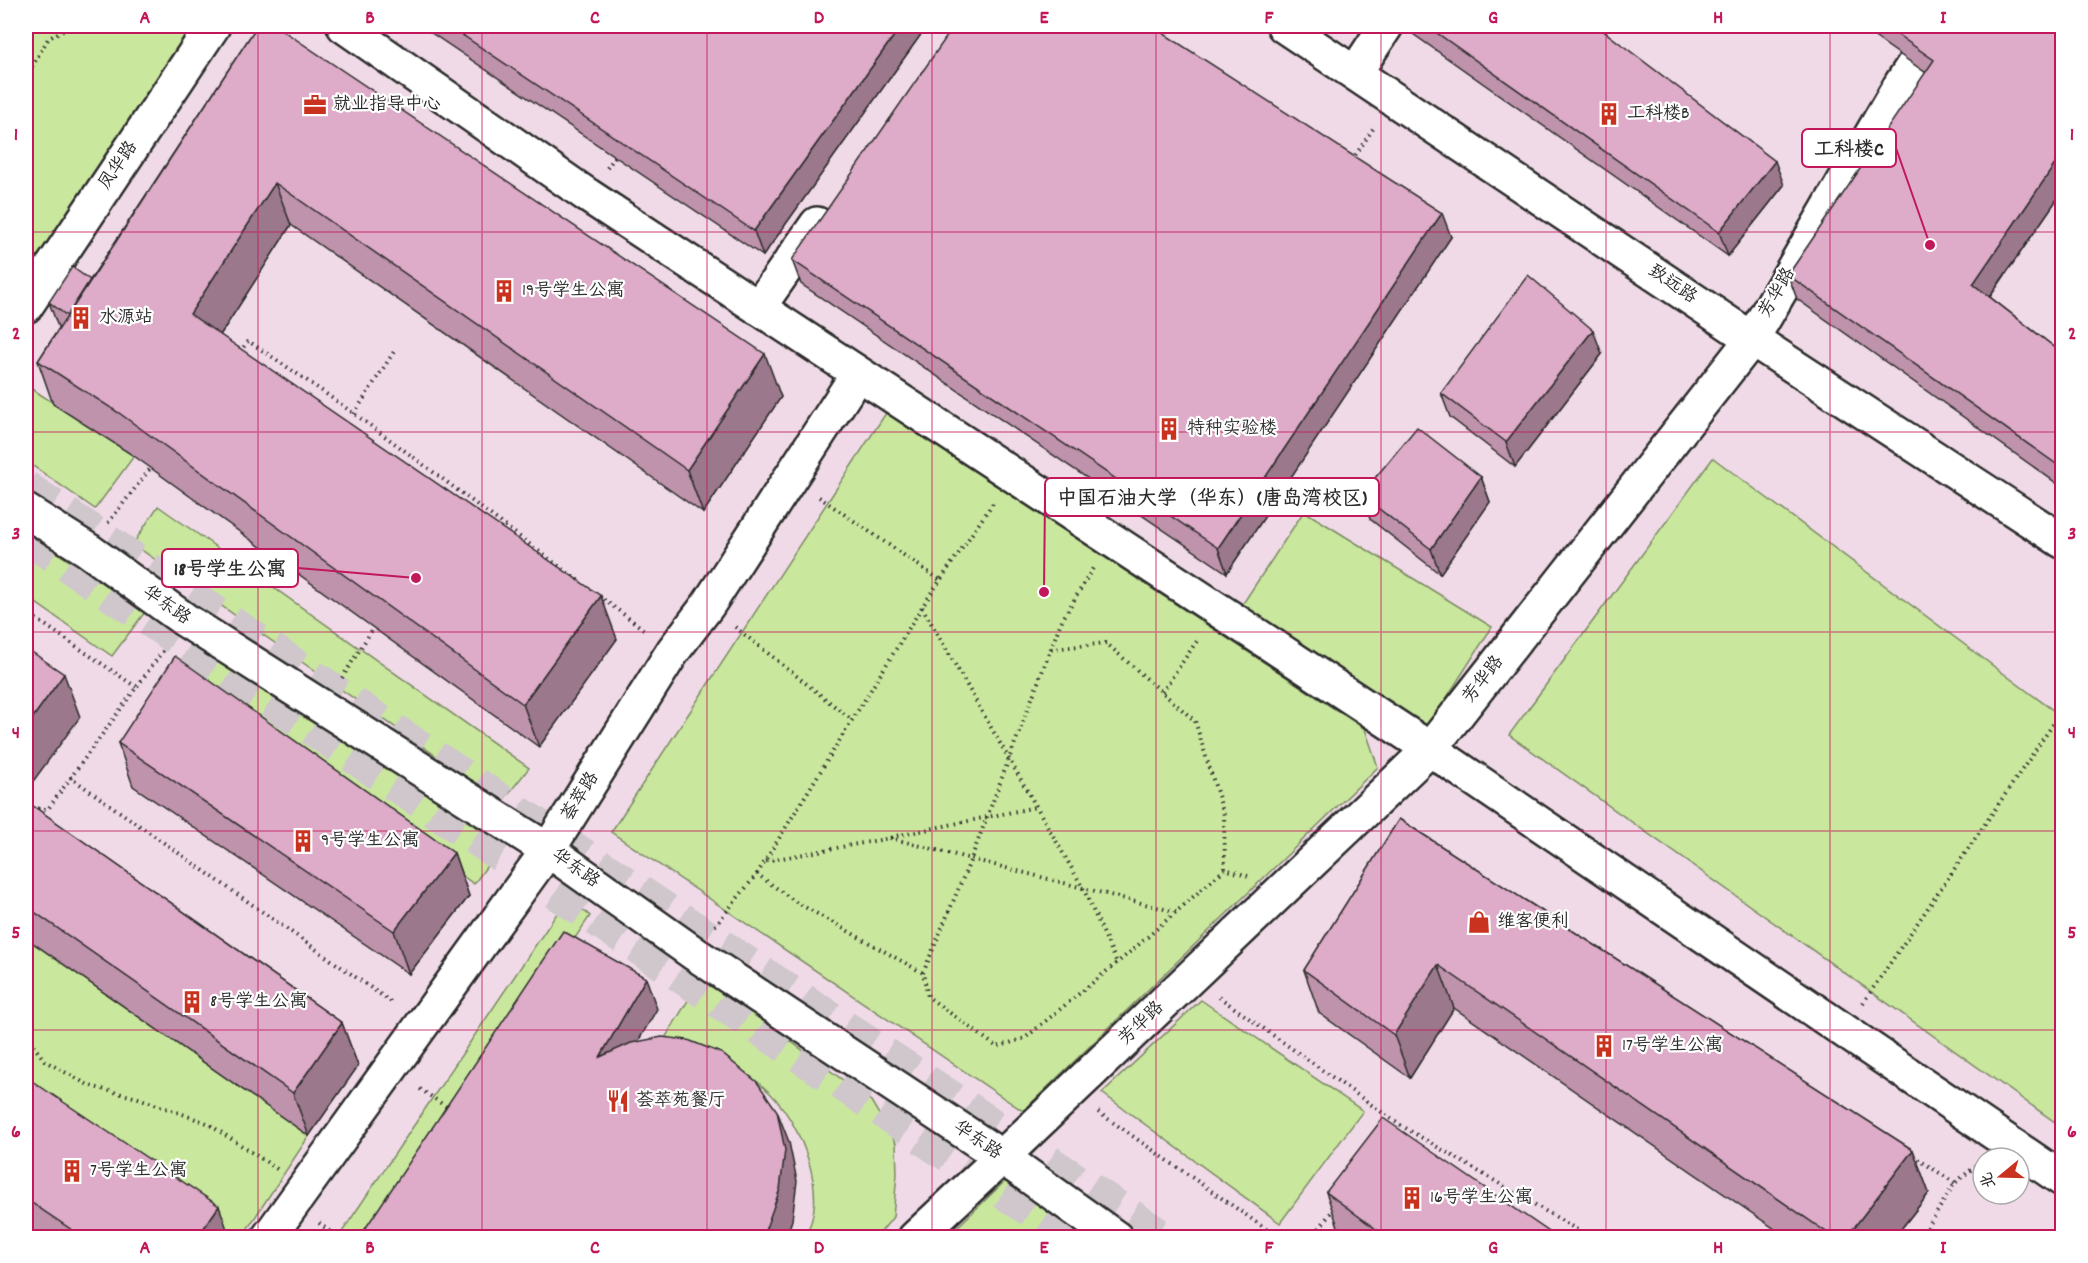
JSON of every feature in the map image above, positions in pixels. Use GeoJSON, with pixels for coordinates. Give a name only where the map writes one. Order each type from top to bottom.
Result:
{"type":"FeatureCollection","features":[{"type":"Feature","properties":{"kind":"street","name":"凤华路"},"geometry":{"type":"LineString","coordinates":[[26,306],[213,26]]}},
{"type":"Feature","properties":{"kind":"street"},"geometry":{"type":"LineString","coordinates":[[344,26],[587,195],[857,375],[1430,749],[2062,1179]]}},
{"type":"Feature","properties":{"kind":"street","name":"致远路"},"geometry":{"type":"LineString","coordinates":[[1284,26],[1752,339],[2062,541]]}},
{"type":"Feature","properties":{"kind":"street"},"geometry":{"type":"LineString","coordinates":[[1355,73],[1386,26]]}},
{"type":"Feature","properties":{"kind":"street","name":"芳华路"},"geometry":{"type":"LineString","coordinates":[[915,1238],[1430,749],[1752,339],[1901,84],[1939,26]]}},
{"type":"Feature","properties":{"kind":"street"},"geometry":{"type":"LineString","coordinates":[[758,308],[834,201]]}},
{"type":"Feature","properties":{"kind":"street","name":"荟萃路"},"geometry":{"type":"LineString","coordinates":[[268,1238],[548,849],[673,651],[708,605],[857,375]]}},
{"type":"Feature","properties":{"kind":"street","name":"华东路"},"geometry":{"type":"LineString","coordinates":[[26,511],[88,550],[185,620],[548,849],[695,954],[1002,1157],[1116,1238]]}},
{"type":"Feature","properties":{"kind":"path"},"geometry":{"type":"LineString","coordinates":[[26,77],[48,39],[69,26]]}},
{"type":"Feature","properties":{"kind":"path"},"geometry":{"type":"LineString","coordinates":[[1159,45],[1172,26]]}},
{"type":"Feature","properties":{"kind":"path"},"geometry":{"type":"LineString","coordinates":[[1347,168],[1394,99]]}},
{"type":"Feature","properties":{"kind":"path"},"geometry":{"type":"LineString","coordinates":[[587,195],[621,148]]}},
{"type":"Feature","properties":{"kind":"path"},"geometry":{"type":"LineString","coordinates":[[233,360],[248,341],[354,414],[580,582]]}},
{"type":"Feature","properties":{"kind":"path"},"geometry":{"type":"LineString","coordinates":[[354,414],[395,350]]}},
{"type":"Feature","properties":{"kind":"path"},"geometry":{"type":"LineString","coordinates":[[88,550],[160,455]]}},
{"type":"Feature","properties":{"kind":"path"},"geometry":{"type":"LineString","coordinates":[[695,954],[765,861],[922,607],[1013,477]]}},
{"type":"Feature","properties":{"kind":"path"},"geometry":{"type":"LineString","coordinates":[[790,478],[940,580]]}},
{"type":"Feature","properties":{"kind":"path"},"geometry":{"type":"LineString","coordinates":[[453,500],[459,492]]}},
{"type":"Feature","properties":{"kind":"path"},"geometry":{"type":"LineString","coordinates":[[1051,649],[1106,643],[1196,721],[1224,815],[1225,869],[1117,963],[1025,1038],[997,1047],[928,998],[923,973],[971,859],[1061,622],[1110,540]]}},
{"type":"Feature","properties":{"kind":"path"},"geometry":{"type":"LineString","coordinates":[[589,588],[673,651]]}},
{"type":"Feature","properties":{"kind":"path"},"geometry":{"type":"LineString","coordinates":[[708,605],[852,720]]}},
{"type":"Feature","properties":{"kind":"path"},"geometry":{"type":"LineString","coordinates":[[922,607],[1008,761],[1083,888],[1117,963]]}},
{"type":"Feature","properties":{"kind":"path"},"geometry":{"type":"LineString","coordinates":[[1162,692],[1218,610]]}},
{"type":"Feature","properties":{"kind":"path"},"geometry":{"type":"LineString","coordinates":[[26,612],[136,687]]}},
{"type":"Feature","properties":{"kind":"path"},"geometry":{"type":"LineString","coordinates":[[26,808],[48,809],[185,620]]}},
{"type":"Feature","properties":{"kind":"path"},"geometry":{"type":"LineString","coordinates":[[323,708],[372,630]]}},
{"type":"Feature","properties":{"kind":"path"},"geometry":{"type":"LineString","coordinates":[[1844,1030],[2062,711]]}},
{"type":"Feature","properties":{"kind":"path"},"geometry":{"type":"LineString","coordinates":[[70,777],[423,1023]]}},
{"type":"Feature","properties":{"kind":"path"},"geometry":{"type":"LineString","coordinates":[[765,861],[890,838],[1036,807]]}},
{"type":"Feature","properties":{"kind":"path"},"geometry":{"type":"LineString","coordinates":[[890,838],[1176,912]]}},
{"type":"Feature","properties":{"kind":"path"},"geometry":{"type":"LineString","coordinates":[[1225,869],[1286,887]]}},
{"type":"Feature","properties":{"kind":"path"},"geometry":{"type":"LineString","coordinates":[[756,874],[796,902],[923,973]]}},
{"type":"Feature","properties":{"kind":"path"},"geometry":{"type":"LineString","coordinates":[[1191,977],[1397,1123],[1591,1238]]}},
{"type":"Feature","properties":{"kind":"path"},"geometry":{"type":"LineString","coordinates":[[26,1036],[45,1061],[90,1086],[138,1098],[207,1123],[273,1164],[301,1192]]}},
{"type":"Feature","properties":{"kind":"path"},"geometry":{"type":"LineString","coordinates":[[390,1069],[449,1109]]}},
{"type":"Feature","properties":{"kind":"path"},"geometry":{"type":"LineString","coordinates":[[1070,1093],[1279,1238]]}},
{"type":"Feature","properties":{"kind":"path"},"geometry":{"type":"LineString","coordinates":[[1390,1133],[1397,1123]]}},
{"type":"Feature","properties":{"kind":"path"},"geometry":{"type":"LineString","coordinates":[[1905,1151],[1955,1183]]}},
{"type":"Feature","properties":{"kind":"path"},"geometry":{"type":"LineString","coordinates":[[1921,1238],[1955,1183],[1971,1170]]}},
{"type":"Feature","properties":{"kind":"path"},"geometry":{"type":"LineString","coordinates":[[1312,1238],[1341,1199]]}},
{"type":"Feature","properties":{"kind":"shaded area"},"geometry":{"type":"Polygon","coordinates":[[[26,26],[2062,26],[2062,1237],[26,1237],[26,26]]]}},
{"type":"Feature","properties":{"kind":"green space"},"geometry":{"type":"Polygon","coordinates":[[[26,26],[191,26],[26,274],[26,26]]]}},
{"type":"Feature","properties":{"kind":"green space"},"geometry":{"type":"Polygon","coordinates":[[[26,385],[134,456],[95,509],[26,461],[26,385]]]}},
{"type":"Feature","properties":{"kind":"green space"},"geometry":{"type":"Polygon","coordinates":[[[886,413],[1365,729],[1378,767],[1023,1111],[611,832],[886,413]]]}},
{"type":"Feature","properties":{"kind":"green space"},"geometry":{"type":"Polygon","coordinates":[[[1713,458],[2062,717],[2062,1127],[1509,735],[1713,458]]]}},
{"type":"Feature","properties":{"kind":"green space"},"geometry":{"type":"Polygon","coordinates":[[[158,506],[529,768],[502,802],[133,544],[158,506]]]}},
{"type":"Feature","properties":{"kind":"green space"},"geometry":{"type":"Polygon","coordinates":[[[1304,511],[1492,627],[1426,730],[1236,614],[1304,511]]]}},
{"type":"Feature","properties":{"kind":"green space"},"geometry":{"type":"Polygon","coordinates":[[[26,532],[145,612],[112,656],[26,596],[26,532]]]}},
{"type":"Feature","properties":{"kind":"green space"},"geometry":{"type":"Polygon","coordinates":[[[219,653],[502,845],[474,884],[195,690],[219,653]]]}},
{"type":"Feature","properties":{"kind":"green space"},"geometry":{"type":"Polygon","coordinates":[[[568,897],[590,916],[372,1237],[338,1238],[568,897]]]}},
{"type":"Feature","properties":{"kind":"green space"},"geometry":{"type":"Polygon","coordinates":[[[26,938],[309,1136],[242,1237],[218,1237],[26,1109],[26,938]]]}},
{"type":"Feature","properties":{"kind":"green space"},"geometry":{"type":"Polygon","coordinates":[[[703,976],[871,1101],[896,1143],[897,1174],[893,1217],[877,1237],[804,1237],[812,1221],[814,1202],[809,1162],[802,1142],[781,1106],[770,1093],[733,1064],[643,1074],[703,976]]]}},
{"type":"Feature","properties":{"kind":"green space"},"geometry":{"type":"Polygon","coordinates":[[[1201,1000],[1363,1111],[1280,1223],[1102,1093],[1201,1000]]]}},
{"type":"Feature","properties":{"kind":"green space"},"geometry":{"type":"Polygon","coordinates":[[[1005,1181],[1086,1237],[947,1237],[1005,1181]]]}},
{"type":"Feature","properties":{"kind":"building"},"geometry":{"type":"Polygon","coordinates":[[[257,26],[276,26],[765,354],[687,470],[275,183],[190,314],[601,596],[523,704],[119,413],[38,361],[257,26]]]}},
{"type":"Feature","properties":{"kind":"building"},"geometry":{"type":"Polygon","coordinates":[[[449,26],[901,26],[754,231],[449,26]]]}},
{"type":"Feature","properties":{"kind":"building","name":"特种实验楼"},"geometry":{"type":"Polygon","coordinates":[[[954,26],[1152,26],[1442,213],[1218,548],[792,260],[954,26]]]}},
{"type":"Feature","properties":{"kind":"building","name":"工科楼B"},"geometry":{"type":"Polygon","coordinates":[[[1427,26],[1597,26],[1775,161],[1719,232],[1427,26]]]}},
{"type":"Feature","properties":{"kind":"building"},"geometry":{"type":"Polygon","coordinates":[[[1885,26],[2062,26],[2062,154],[1973,284],[2062,353],[2062,468],[1788,275],[1934,60],[1885,26]]]}},
{"type":"Feature","properties":{"kind":"building"},"geometry":{"type":"Polygon","coordinates":[[[72,267],[90,280],[67,316],[49,302],[72,267]]]}},
{"type":"Feature","properties":{"kind":"building"},"geometry":{"type":"Polygon","coordinates":[[[1528,275],[1593,330],[1506,442],[1441,393],[1528,275]]]}},
{"type":"Feature","properties":{"kind":"building"},"geometry":{"type":"Polygon","coordinates":[[[1417,427],[1481,477],[1431,549],[1361,495],[1417,427]]]}},
{"type":"Feature","properties":{"kind":"building"},"geometry":{"type":"Polygon","coordinates":[[[26,648],[64,674],[26,727],[26,648]]]}},
{"type":"Feature","properties":{"kind":"building","name":"9号学生公寓"},"geometry":{"type":"Polygon","coordinates":[[[175,656],[454,853],[394,931],[118,743],[175,656]]]}},
{"type":"Feature","properties":{"kind":"building","name":"8号学生公寓"},"geometry":{"type":"Polygon","coordinates":[[[26,801],[342,1023],[293,1093],[26,906],[26,801]]]}},
{"type":"Feature","properties":{"kind":"building","name":"17号学生公寓"},"geometry":{"type":"Polygon","coordinates":[[[1399,819],[1913,1150],[1846,1238],[1835,1238],[1438,965],[1394,1035],[1304,970],[1399,819]]]}},
{"type":"Feature","properties":{"kind":"building","name":"荟萃苑餐厅"},"geometry":{"type":"Polygon","coordinates":[[[563,931],[646,978],[600,1057],[631,1043],[662,1037],[688,1040],[721,1053],[757,1082],[777,1111],[785,1150],[780,1189],[761,1238],[359,1238],[563,931]]]}},
{"type":"Feature","properties":{"kind":"building","name":"7号学生公寓"},"geometry":{"type":"Polygon","coordinates":[[[26,1077],[219,1206],[197,1238],[84,1238],[26,1199],[26,1077]]]}},
{"type":"Feature","properties":{"kind":"building"},"geometry":{"type":"Polygon","coordinates":[[[1383,1118],[1558,1238],[1388,1238],[1326,1192],[1383,1118]]]}},
{"type":"Feature","properties":{"kind":"tunnel"},"geometry":{"type":"LineString","coordinates":[[26,487],[1165,1238]]}},
{"type":"Feature","properties":{"kind":"tunnel"},"geometry":{"type":"LineString","coordinates":[[26,538],[1071,1238]]}},
{"type":"Feature","properties":{"kind":"place","name":"就业指导中心"},"geometry":{"type":"Point","coordinates":[315,105]}},
{"type":"Feature","properties":{"kind":"place","name":"工科楼B"},"geometry":{"type":"Point","coordinates":[1609,114]}},
{"type":"Feature","properties":{"kind":"place","name":"工科楼C"},"geometry":{"type":"Point","coordinates":[1930,245]}},
{"type":"Feature","properties":{"kind":"place","name":"19号学生公寓"},"geometry":{"type":"Point","coordinates":[504,291]}},
{"type":"Feature","properties":{"kind":"place","name":"水源站"},"geometry":{"type":"Point","coordinates":[81,318]}},
{"type":"Feature","properties":{"kind":"place","name":"特种实验楼"},"geometry":{"type":"Point","coordinates":[1169,429]}},
{"type":"Feature","properties":{"kind":"place","name":"18号学生公寓"},"geometry":{"type":"Point","coordinates":[416,578]}},
{"type":"Feature","properties":{"kind":"place","name":"中国石油大学（华东）(唐岛湾校区)"},"geometry":{"type":"Point","coordinates":[1044,592]}},
{"type":"Feature","properties":{"kind":"place","name":"9号学生公寓"},"geometry":{"type":"Point","coordinates":[303,841]}},
{"type":"Feature","properties":{"kind":"place","name":"维客便利"},"geometry":{"type":"Point","coordinates":[1479,922]}},
{"type":"Feature","properties":{"kind":"place","name":"8号学生公寓"},"geometry":{"type":"Point","coordinates":[192,1002]}},
{"type":"Feature","properties":{"kind":"place","name":"17号学生公寓"},"geometry":{"type":"Point","coordinates":[1604,1046]}},
{"type":"Feature","properties":{"kind":"place","name":"荟萃苑餐厅"},"geometry":{"type":"Point","coordinates":[618,1101]}},
{"type":"Feature","properties":{"kind":"place","name":"7号学生公寓"},"geometry":{"type":"Point","coordinates":[72,1171]}},
{"type":"Feature","properties":{"kind":"place","name":"16号学生公寓"},"geometry":{"type":"Point","coordinates":[1412,1198]}}]}
